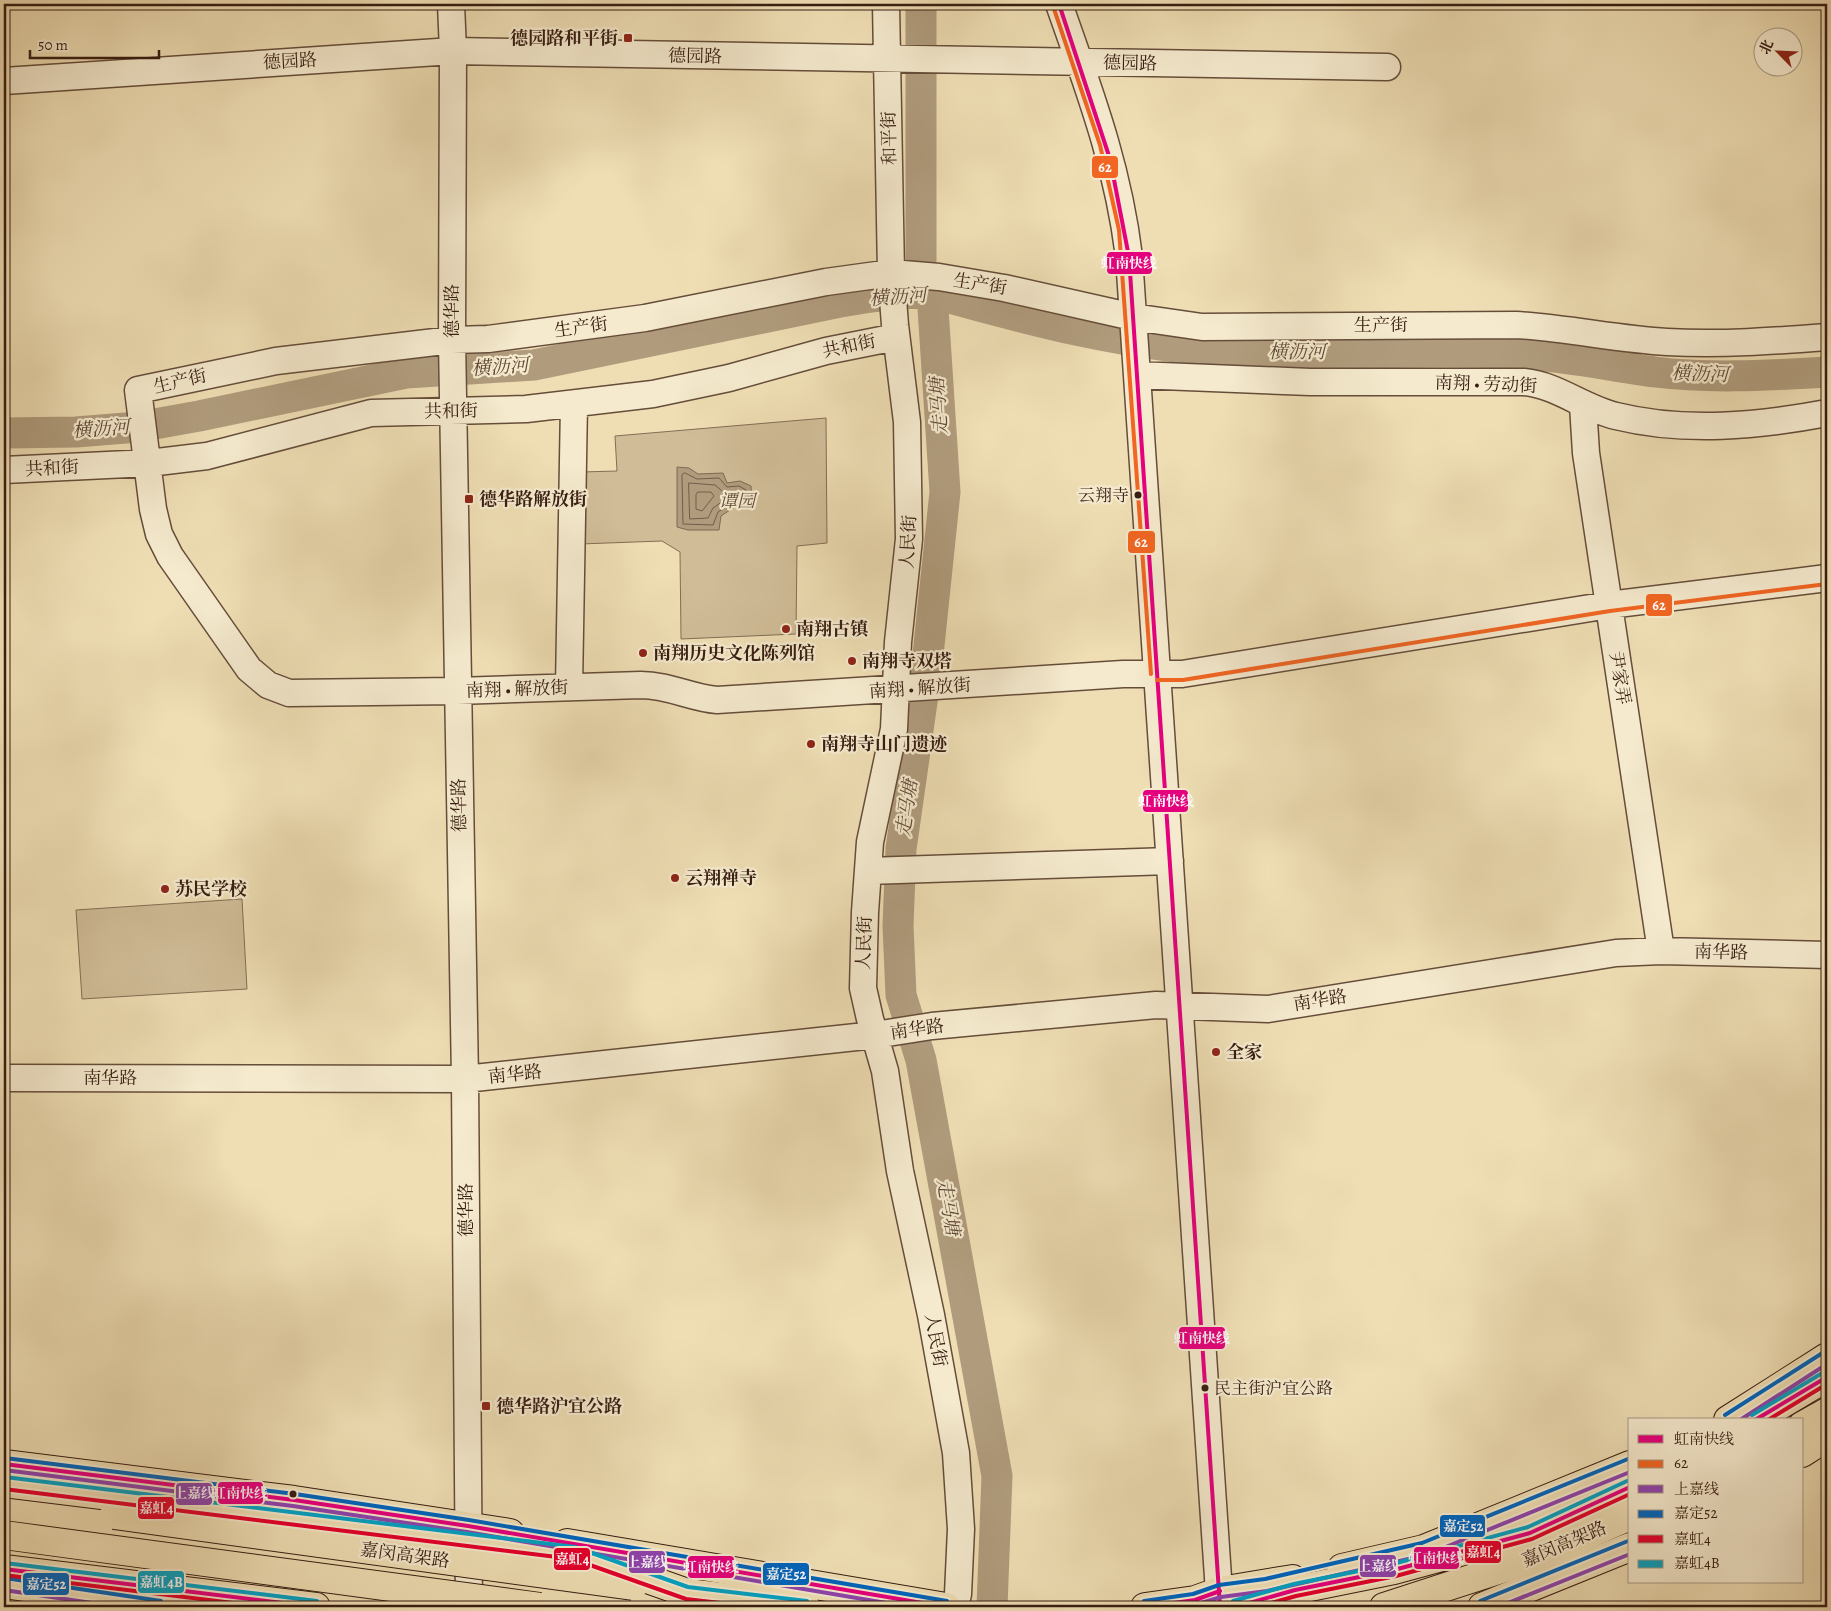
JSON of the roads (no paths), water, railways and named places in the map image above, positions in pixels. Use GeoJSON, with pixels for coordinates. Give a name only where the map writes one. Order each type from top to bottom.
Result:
{"type":"FeatureCollection","features":[{"type":"Feature","properties":{"kind":"main road"},"geometry":{"type":"LineString","coordinates":[[1731,1418],[1827,1358]]}},
{"type":"Feature","properties":{"kind":"main road"},"geometry":{"type":"LineString","coordinates":[[1758,1418],[1827,1377]]}},
{"type":"Feature","properties":{"kind":"main road"},"geometry":{"type":"LineString","coordinates":[[1804,1425],[1827,1412]]}},
{"type":"Feature","properties":{"kind":"main road"},"geometry":{"type":"LineString","coordinates":[[1804,1452],[1827,1438]]}},
{"type":"Feature","properties":{"kind":"main road"},"geometry":{"type":"LineString","coordinates":[[4,1464],[294,1500],[468,1526],[946,1607]]}},
{"type":"Feature","properties":{"kind":"main road"},"geometry":{"type":"LineString","coordinates":[[1145,1607],[1195,1600],[1225,1602],[1266,1585],[1424,1548],[1628,1466]]}},
{"type":"Feature","properties":{"kind":"main road"},"geometry":{"type":"LineString","coordinates":[[4,1483],[574,1553],[687,1592]]}},
{"type":"Feature","properties":{"kind":"main road","name":"嘉闵高架路"},"geometry":{"type":"LineString","coordinates":[[1225,1602],[1394,1570],[1530,1533],[1628,1489]]}},
{"type":"Feature","properties":{"kind":"main road","name":"嘉闵高架路"},"geometry":{"type":"LineString","coordinates":[[4,1500],[806,1607]]}},
{"type":"Feature","properties":{"kind":"main road","name":"嘉闵高架路"},"geometry":{"type":"LineString","coordinates":[[1384,1607],[1532,1559],[1628,1517]]}},
{"type":"Feature","properties":{"kind":"main road","name":"嘉闵高架路"},"geometry":{"type":"LineString","coordinates":[[4,1536],[540,1607]]}},
{"type":"Feature","properties":{"kind":"main road"},"geometry":{"type":"LineString","coordinates":[[1482,1607],[1628,1548]]}},
{"type":"Feature","properties":{"kind":"main road"},"geometry":{"type":"LineString","coordinates":[[4,1570],[316,1607]]}},
{"type":"Feature","properties":{"kind":"main road"},"geometry":{"type":"LineString","coordinates":[[4,1584],[160,1607]]}},
{"type":"Feature","properties":{"kind":"street","name":"德华路"},"geometry":{"type":"LineString","coordinates":[[451,4],[453,51],[452,340],[465,1079],[469,1607]]}},
{"type":"Feature","properties":{"kind":"street","name":"和平街"},"geometry":{"type":"LineString","coordinates":[[886,4],[911,60],[897,297]]}},
{"type":"Feature","properties":{"kind":"street"},"geometry":{"type":"LineString","coordinates":[[1059,4],[1105,136],[1116,179],[1127,238],[1180,1004],[1225,1602]]}},
{"type":"Feature","properties":{"kind":"street","name":"德园路"},"geometry":{"type":"LineString","coordinates":[[4,81],[453,51],[1387,67]]}},
{"type":"Feature","properties":{"kind":"street","name":"生产街"},"geometry":{"type":"LineString","coordinates":[[139,397],[276,361],[452,340],[488,339],[644,318],[826,282],[897,297],[939,277],[1004,288],[1133,317],[1202,327],[1516,325],[1560,328],[1657,341],[1707,343],[1827,337]]}},
{"type":"Feature","properties":{"kind":"street","name":"共和街"},"geometry":{"type":"LineString","coordinates":[[4,470],[148,455],[207,456],[370,413],[550,408],[654,394],[702,385],[801,356],[897,297]]}},
{"type":"Feature","properties":{"kind":"street","name":"人民街"},"geometry":{"type":"LineString","coordinates":[[897,297],[907,422],[910,496],[908,563],[898,642],[915,688],[894,730],[870,842],[887,871],[863,962],[864,988],[870,1020],[884,1033],[888,1089],[900,1171],[931,1315],[956,1454],[961,1529],[958,1594],[955,1607]]}},
{"type":"Feature","properties":{"kind":"street","name":"南翔 • 劳动街"},"geometry":{"type":"LineString","coordinates":[[1137,375],[1310,382],[1524,382],[1549,387],[1583,405],[1606,413],[1635,420],[1690,425],[1756,424],[1827,413]]}},
{"type":"Feature","properties":{"kind":"street","name":"南翔 • 解放街"},"geometry":{"type":"LineString","coordinates":[[139,397],[148,455],[155,523],[164,546],[249,669],[258,678],[277,690],[302,695],[656,685],[706,699],[718,700],[1123,674],[1182,674],[1608,605],[1827,578]]}},
{"type":"Feature","properties":{"kind":"street"},"geometry":{"type":"LineString","coordinates":[[569,687],[574,404]]}},
{"type":"Feature","properties":{"kind":"street","name":"尹家弄"},"geometry":{"type":"LineString","coordinates":[[1583,405],[1586,453],[1661,951]]}},
{"type":"Feature","properties":{"kind":"street"},"geometry":{"type":"LineString","coordinates":[[887,871],[1170,861]]}},
{"type":"Feature","properties":{"kind":"street","name":"南华路"},"geometry":{"type":"LineString","coordinates":[[4,1078],[465,1079],[884,1033],[932,1026],[1180,1004],[1268,1009],[1593,956],[1661,951],[1827,955]]}},
{"type":"Feature","properties":{"kind":"water"},"geometry":{"type":"Polygon","coordinates":[[[677,467],[689,468],[698,474],[723,473],[727,483],[740,481],[751,486],[752,506],[736,506],[721,516],[719,530],[688,530],[677,527],[677,467]]]}},
{"type":"Feature","properties":{"kind":"waterway","name":"走马塘"},"geometry":{"type":"LineString","coordinates":[[921,4],[921,265],[932,293],[945,492],[926,674],[901,849],[898,926],[901,995],[921,1060],[997,1476],[992,1607]]}},
{"type":"Feature","properties":{"kind":"waterway","name":"横沥河"},"geometry":{"type":"LineString","coordinates":[[4,433],[76,432],[138,427],[406,373],[534,365],[840,302],[886,295],[920,293],[932,293],[1044,323],[1119,339],[1195,349],[1307,354],[1489,352],[1541,355],[1676,374],[1741,376],[1827,372]]}},
{"type":"Feature","properties":{"kind":"place","name":"德园路和平街"},"geometry":{"type":"Point","coordinates":[628,38]}},
{"type":"Feature","properties":{"kind":"place","name":"云翔寺"},"geometry":{"type":"Point","coordinates":[1138,495]}},
{"type":"Feature","properties":{"kind":"place","name":"德华路解放街"},"geometry":{"type":"Point","coordinates":[469,499]}},
{"type":"Feature","properties":{"kind":"place","name":"南翔古镇"},"geometry":{"type":"Point","coordinates":[786,629]}},
{"type":"Feature","properties":{"kind":"place","name":"南翔历史文化陈列馆"},"geometry":{"type":"Point","coordinates":[643,653]}},
{"type":"Feature","properties":{"kind":"place","name":"南翔寺双塔"},"geometry":{"type":"Point","coordinates":[852,661]}},
{"type":"Feature","properties":{"kind":"place","name":"南翔寺山门遗迹"},"geometry":{"type":"Point","coordinates":[811,744]}},
{"type":"Feature","properties":{"kind":"place","name":"云翔禅寺"},"geometry":{"type":"Point","coordinates":[675,878]}},
{"type":"Feature","properties":{"kind":"place","name":"苏民学校"},"geometry":{"type":"Point","coordinates":[165,889]}},
{"type":"Feature","properties":{"kind":"place","name":"全家"},"geometry":{"type":"Point","coordinates":[1216,1052]}},
{"type":"Feature","properties":{"kind":"place","name":"民主街沪宜公路"},"geometry":{"type":"Point","coordinates":[1205,1388]}},
{"type":"Feature","properties":{"kind":"place","name":"德华路沪宜公路"},"geometry":{"type":"Point","coordinates":[486,1406]}},
{"type":"Feature","properties":{"kind":"park label","name":"谭园"},"geometry":{"type":"Point","coordinates":[737,501]}}]}
